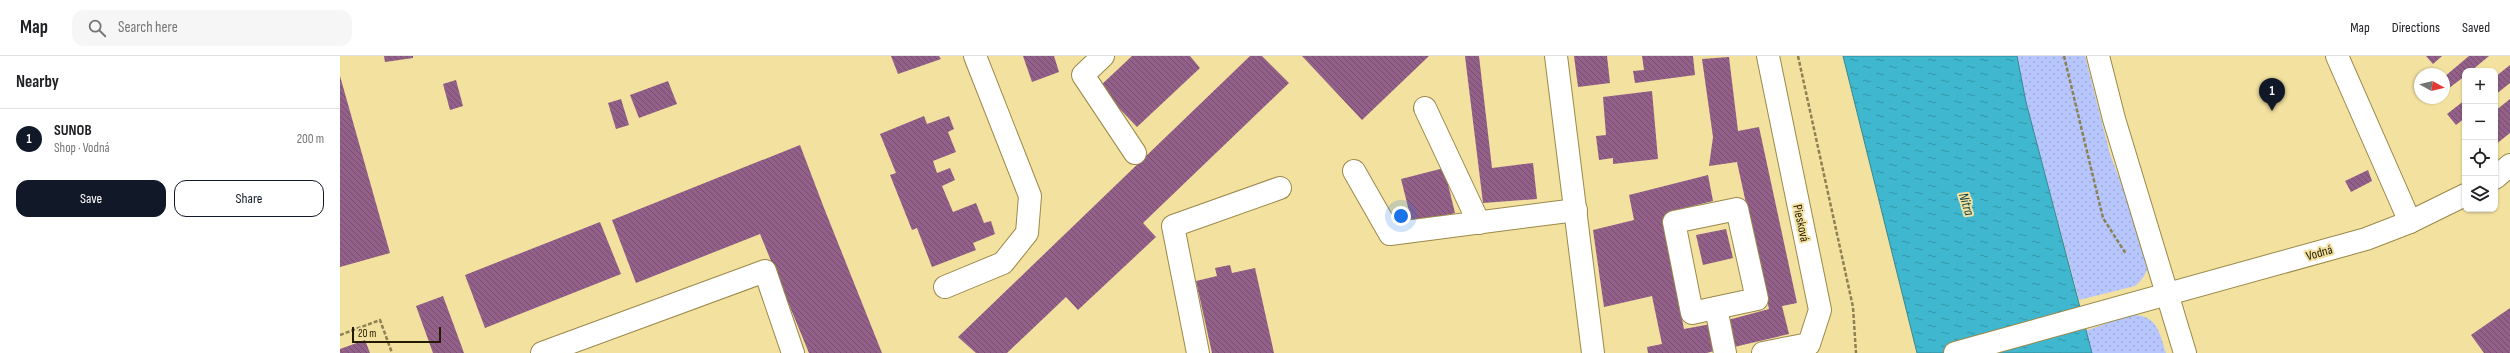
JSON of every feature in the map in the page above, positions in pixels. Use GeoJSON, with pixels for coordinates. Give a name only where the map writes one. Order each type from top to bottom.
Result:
{"type":"FeatureCollection","features":[{"type":"Feature","properties":{"kind":"street"},"geometry":{"type":"LineString","coordinates":[[945,287],[1003,263],[1027,233],[1030,196],[975,56]]}},
{"type":"Feature","properties":{"kind":"street"},"geometry":{"type":"LineString","coordinates":[[1103,56],[1084,75],[1135,153]]}},
{"type":"Feature","properties":{"kind":"street"},"geometry":{"type":"LineString","coordinates":[[1556,56],[1593,353]]}},
{"type":"Feature","properties":{"kind":"street","name":"Piesková"},"geometry":{"type":"LineString","coordinates":[[1763,353],[1809,344],[1820,310],[1768,56]]}},
{"type":"Feature","properties":{"kind":"street"},"geometry":{"type":"LineString","coordinates":[[2098,56],[2114,119],[2185,353]]}},
{"type":"Feature","properties":{"kind":"street"},"geometry":{"type":"LineString","coordinates":[[2337,56],[2410,222]]}},
{"type":"Feature","properties":{"kind":"street"},"geometry":{"type":"LineString","coordinates":[[1425,108],[1479,223]]}},
{"type":"Feature","properties":{"kind":"street"},"geometry":{"type":"LineString","coordinates":[[2497,176],[2510,165]]}},
{"type":"Feature","properties":{"kind":"street"},"geometry":{"type":"LineString","coordinates":[[1354,171],[1390,234],[1576,210]]}},
{"type":"Feature","properties":{"kind":"street"},"geometry":{"type":"LineString","coordinates":[[1198,353],[1173,226],[1280,188]]}},
{"type":"Feature","properties":{"kind":"street","name":"Vodná"},"geometry":{"type":"LineString","coordinates":[[1955,353],[2116,307],[2168,295],[2366,239],[2410,222],[2462,196]]}},
{"type":"Feature","properties":{"kind":"street"},"geometry":{"type":"LineString","coordinates":[[1737,209],[1757,299],[1716,308],[1692,313],[1674,222],[1737,209]]}},
{"type":"Feature","properties":{"kind":"street"},"geometry":{"type":"LineString","coordinates":[[542,353],[765,271],[793,353]]}},
{"type":"Feature","properties":{"kind":"street"},"geometry":{"type":"LineString","coordinates":[[1716,308],[1725,353]]}},
{"type":"Feature","properties":{"kind":"path"},"geometry":{"type":"LineString","coordinates":[[1798,56],[1853,307],[1856,353]]}},
{"type":"Feature","properties":{"kind":"path"},"geometry":{"type":"LineString","coordinates":[[2064,56],[2103,218],[2116,242],[2131,261]]}},
{"type":"Feature","properties":{"kind":"path"},"geometry":{"type":"LineString","coordinates":[[340,335],[380,320],[392,353]]}},
{"type":"Feature","properties":{"kind":"shaded area"},"geometry":{"type":"Polygon","coordinates":[[[2017,56],[2085,56],[2110,154],[2148,256],[2146,272],[2142,280],[2135,286],[2079,300],[2026,102],[2017,56]]]}},
{"type":"Feature","properties":{"kind":"shaded area"},"geometry":{"type":"Polygon","coordinates":[[[2130,315],[2146,317],[2156,325],[2166,353],[2092,353],[2085,331],[2130,315]]]}},
{"type":"Feature","properties":{"kind":"water","name":"Nitra"},"geometry":{"type":"Polygon","coordinates":[[[1843,56],[2017,56],[2026,102],[2092,353],[1917,353],[1843,56]]]}},
{"type":"Feature","properties":{"kind":"building"},"geometry":{"type":"Polygon","coordinates":[[[384,56],[413,56],[413,58],[385,62],[384,56]]]}},
{"type":"Feature","properties":{"kind":"building"},"geometry":{"type":"Polygon","coordinates":[[[891,56],[939,56],[941,59],[898,74],[891,56]]]}},
{"type":"Feature","properties":{"kind":"building"},"geometry":{"type":"Polygon","coordinates":[[[1023,56],[1054,56],[1059,72],[1032,82],[1023,56]]]}},
{"type":"Feature","properties":{"kind":"building"},"geometry":{"type":"Polygon","coordinates":[[[1132,56],[1190,56],[1200,68],[1137,127],[1099,87],[1132,56]]]}},
{"type":"Feature","properties":{"kind":"building"},"geometry":{"type":"Polygon","coordinates":[[[1250,56],[1262,56],[1289,83],[1143,223],[1156,237],[1078,310],[1066,297],[1007,353],[976,353],[958,337],[1250,56]]]}},
{"type":"Feature","properties":{"kind":"building"},"geometry":{"type":"Polygon","coordinates":[[[1302,56],[1429,56],[1362,120],[1302,56]]]}},
{"type":"Feature","properties":{"kind":"building"},"geometry":{"type":"Polygon","coordinates":[[[1465,56],[1479,56],[1492,168],[1533,163],[1537,199],[1483,203],[1465,56]]]}},
{"type":"Feature","properties":{"kind":"building"},"geometry":{"type":"Polygon","coordinates":[[[1574,56],[1607,56],[1610,83],[1578,87],[1574,56]]]}},
{"type":"Feature","properties":{"kind":"building"},"geometry":{"type":"Polygon","coordinates":[[[1642,56],[1693,56],[1695,75],[1635,83],[1633,71],[1644,70],[1642,56]]]}},
{"type":"Feature","properties":{"kind":"building"},"geometry":{"type":"Polygon","coordinates":[[[2426,56],[2442,56],[2433,64],[2426,56]]]}},
{"type":"Feature","properties":{"kind":"building"},"geometry":{"type":"Polygon","coordinates":[[[2469,56],[2489,56],[2475,68],[2462,68],[2462,78],[2450,87],[2450,72],[2469,56]]]}},
{"type":"Feature","properties":{"kind":"building"},"geometry":{"type":"Polygon","coordinates":[[[1729,57],[1738,131],[1759,127],[1797,303],[1782,306],[1789,334],[1734,347],[1728,320],[1769,309],[1737,162],[1709,166],[1713,137],[1702,59],[1729,57]]]}},
{"type":"Feature","properties":{"kind":"building"},"geometry":{"type":"Polygon","coordinates":[[[2510,65],[2510,83],[2498,93],[2498,75],[2510,65]]]}},
{"type":"Feature","properties":{"kind":"building"},"geometry":{"type":"Polygon","coordinates":[[[340,76],[390,253],[340,267],[340,76]]]}},
{"type":"Feature","properties":{"kind":"building"},"geometry":{"type":"Polygon","coordinates":[[[456,80],[463,106],[450,110],[443,84],[456,80]]]}},
{"type":"Feature","properties":{"kind":"building"},"geometry":{"type":"Polygon","coordinates":[[[668,81],[677,104],[639,118],[630,95],[668,81]]]}},
{"type":"Feature","properties":{"kind":"building"},"geometry":{"type":"Polygon","coordinates":[[[1652,91],[1658,159],[1613,164],[1613,158],[1599,160],[1596,136],[1606,135],[1603,97],[1652,91]]]}},
{"type":"Feature","properties":{"kind":"building"},"geometry":{"type":"Polygon","coordinates":[[[621,99],[629,125],[616,129],[608,103],[621,99]]]}},
{"type":"Feature","properties":{"kind":"building"},"geometry":{"type":"Polygon","coordinates":[[[2510,99],[2510,133],[2498,143],[2498,140],[2498,109],[2510,99]]]}},
{"type":"Feature","properties":{"kind":"building"},"geometry":{"type":"Polygon","coordinates":[[[2462,102],[2462,120],[2456,125],[2447,114],[2462,102]]]}},
{"type":"Feature","properties":{"kind":"building"},"geometry":{"type":"Polygon","coordinates":[[[924,116],[927,124],[949,116],[954,129],[948,132],[956,152],[933,161],[937,173],[950,168],[955,180],[942,186],[953,212],[976,203],[984,223],[991,221],[995,234],[973,243],[976,250],[932,267],[917,228],[912,230],[890,175],[896,173],[880,134],[924,116]]]}},
{"type":"Feature","properties":{"kind":"building"},"geometry":{"type":"Polygon","coordinates":[[[800,145],[882,353],[809,353],[760,234],[636,283],[612,220],[800,145]]]}},
{"type":"Feature","properties":{"kind":"building"},"geometry":{"type":"Polygon","coordinates":[[[1444,168],[1455,213],[1412,223],[1401,179],[1444,168]]]}},
{"type":"Feature","properties":{"kind":"building"},"geometry":{"type":"Polygon","coordinates":[[[2368,170],[2372,181],[2351,192],[2345,181],[2368,170]]]}},
{"type":"Feature","properties":{"kind":"building"},"geometry":{"type":"Polygon","coordinates":[[[1708,175],[1713,201],[1672,211],[1662,220],[1684,329],[1711,324],[1717,350],[1707,353],[1648,353],[1647,347],[1662,344],[1652,296],[1604,307],[1593,230],[1634,220],[1629,195],[1708,175]]]}},
{"type":"Feature","properties":{"kind":"building"},"geometry":{"type":"Polygon","coordinates":[[[600,222],[621,274],[485,328],[465,275],[600,222]]]}},
{"type":"Feature","properties":{"kind":"building"},"geometry":{"type":"Polygon","coordinates":[[[1726,229],[1733,258],[1703,265],[1696,235],[1726,229]]]}},
{"type":"Feature","properties":{"kind":"building"},"geometry":{"type":"Polygon","coordinates":[[[1230,265],[1232,273],[1255,268],[1274,353],[1212,353],[1196,281],[1217,276],[1215,268],[1230,265]]]}},
{"type":"Feature","properties":{"kind":"building"},"geometry":{"type":"Polygon","coordinates":[[[443,296],[464,353],[433,353],[416,306],[443,296]]]}},
{"type":"Feature","properties":{"kind":"building"},"geometry":{"type":"Polygon","coordinates":[[[2510,308],[2510,353],[2484,353],[2471,335],[2510,308]]]}},
{"type":"Feature","properties":{"kind":"building"},"geometry":{"type":"Polygon","coordinates":[[[365,340],[370,353],[340,353],[340,349],[365,340]]]}},
{"type":"Feature","properties":{"kind":"place","name":"SUNOB"},"geometry":{"type":"Point","coordinates":[2272,111]}}]}
